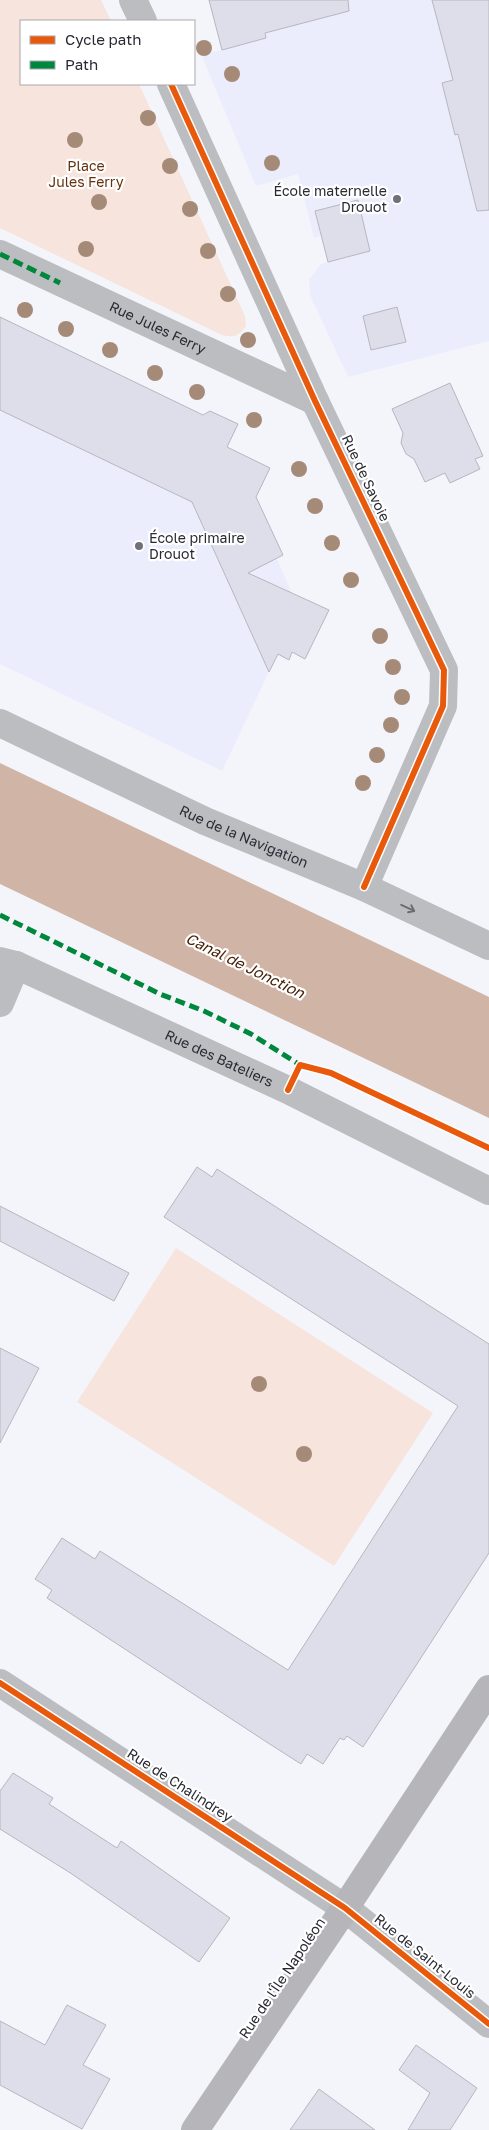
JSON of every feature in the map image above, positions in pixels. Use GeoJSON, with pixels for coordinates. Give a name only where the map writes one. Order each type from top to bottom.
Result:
{"type":"FeatureCollection","features":[{"type":"Feature","properties":{"kind":"main road","name":"Rue de l'Île Napoléon"},"geometry":{"type":"LineString","coordinates":[[195,2130],[345,1908],[489,1689]]}},
{"type":"Feature","properties":{"kind":"street"},"geometry":{"type":"LineString","coordinates":[[133,0],[143,20]]}},
{"type":"Feature","properties":{"kind":"street","name":"Rue de Savoie"},"geometry":{"type":"LineString","coordinates":[[171,85],[315,400],[444,670],[443,706],[364,887]]}},
{"type":"Feature","properties":{"kind":"street","name":"Rue Jules Ferry"},"geometry":{"type":"LineString","coordinates":[[0,254],[315,400]]}},
{"type":"Feature","properties":{"kind":"street","name":"Rue de la Navigation"},"geometry":{"type":"LineString","coordinates":[[0,724],[205,821],[364,887],[489,946]]}},
{"type":"Feature","properties":{"kind":"street"},"geometry":{"type":"LineString","coordinates":[[0,1003],[8,963]]}},
{"type":"Feature","properties":{"kind":"street","name":"Rue des Bateliers"},"geometry":{"type":"LineString","coordinates":[[8,963],[288,1090],[489,1191]]}},
{"type":"Feature","properties":{"kind":"street","name":"Rue de Chalindrey"},"geometry":{"type":"LineString","coordinates":[[0,1683],[345,1908]]}},
{"type":"Feature","properties":{"kind":"street","name":"Rue de Saint-Louis"},"geometry":{"type":"LineString","coordinates":[[345,1908],[489,2024]]}},
{"type":"Feature","properties":{"kind":"shaded area","name":"École maternelle Drouot"},"geometry":{"type":"Polygon","coordinates":[[[209,0],[489,0],[489,341],[348,377],[310,295],[309,280],[320,265],[328,261],[321,236],[314,238],[298,174],[256,186],[201,54],[222,50],[209,0]]]}},
{"type":"Feature","properties":{"kind":"shaded area","name":"École primaire Drouot"},"geometry":{"type":"Polygon","coordinates":[[[0,317],[205,416],[210,411],[236,423],[237,426],[227,447],[270,468],[252,505],[273,533],[283,555],[277,559],[292,593],[329,610],[305,659],[293,652],[289,660],[277,655],[222,771],[0,664],[0,317]]]}},
{"type":"Feature","properties":{"kind":"green space","name":"Place Jules Ferry"},"geometry":{"type":"Polygon","coordinates":[[[0,0],[101,0],[111,20],[20,20],[20,85],[139,85],[245,316],[246,326],[241,332],[233,336],[222,335],[0,228],[0,0]]]}},
{"type":"Feature","properties":{"kind":"green space"},"geometry":{"type":"Polygon","coordinates":[[[176,1248],[433,1413],[334,1566],[77,1402],[176,1248]]]}},
{"type":"Feature","properties":{"kind":"water","name":"Canal de Jonction"},"geometry":{"type":"Polygon","coordinates":[[[0,763],[489,997],[489,1118],[0,884],[0,763]]]}},
{"type":"Feature","properties":{"kind":"building"},"geometry":{"type":"Polygon","coordinates":[[[209,0],[348,0],[349,11],[265,33],[266,38],[222,50],[209,0]]]}},
{"type":"Feature","properties":{"kind":"building"},"geometry":{"type":"Polygon","coordinates":[[[432,0],[489,0],[489,210],[477,211],[458,134],[455,135],[442,83],[453,80],[432,0]]]}},
{"type":"Feature","properties":{"kind":"building"},"geometry":{"type":"Polygon","coordinates":[[[358,200],[370,251],[328,262],[315,211],[358,200]]]}},
{"type":"Feature","properties":{"kind":"building"},"geometry":{"type":"Polygon","coordinates":[[[397,307],[406,342],[371,350],[363,316],[397,307]]]}},
{"type":"Feature","properties":{"kind":"building"},"geometry":{"type":"Polygon","coordinates":[[[0,317],[203,415],[210,411],[238,424],[227,447],[270,468],[256,497],[283,555],[248,573],[329,610],[305,659],[292,652],[289,660],[278,654],[269,672],[192,502],[0,410],[0,317]]]}},
{"type":"Feature","properties":{"kind":"building"},"geometry":{"type":"Polygon","coordinates":[[[450,383],[483,456],[475,459],[480,469],[450,483],[445,473],[425,482],[414,459],[406,454],[401,443],[403,433],[392,409],[450,383]]]}},
{"type":"Feature","properties":{"kind":"building"},"geometry":{"type":"Polygon","coordinates":[[[197,1167],[212,1177],[217,1169],[489,1344],[489,1553],[363,1747],[347,1736],[344,1740],[340,1738],[323,1764],[307,1754],[301,1764],[265,1741],[47,1598],[52,1590],[35,1579],[62,1538],[95,1559],[100,1551],[288,1670],[458,1406],[164,1217],[197,1167]]]}},
{"type":"Feature","properties":{"kind":"building"},"geometry":{"type":"Polygon","coordinates":[[[0,1206],[129,1273],[114,1301],[0,1241],[0,1206]]]}},
{"type":"Feature","properties":{"kind":"building"},"geometry":{"type":"Polygon","coordinates":[[[0,1348],[39,1368],[0,1443],[0,1348]]]}},
{"type":"Feature","properties":{"kind":"building"},"geometry":{"type":"Polygon","coordinates":[[[13,1773],[53,1798],[49,1804],[117,1848],[121,1841],[230,1918],[199,1962],[72,1874],[0,1829],[0,1791],[13,1773]]]}},
{"type":"Feature","properties":{"kind":"building"},"geometry":{"type":"Polygon","coordinates":[[[67,2005],[106,2025],[83,2065],[110,2079],[82,2129],[0,2085],[0,2021],[45,2045],[67,2005]]]}},
{"type":"Feature","properties":{"kind":"building"},"geometry":{"type":"Polygon","coordinates":[[[416,2045],[477,2088],[450,2130],[408,2130],[430,2093],[399,2070],[416,2045]]]}},
{"type":"Feature","properties":{"kind":"building"},"geometry":{"type":"Polygon","coordinates":[[[319,2089],[375,2130],[290,2130],[319,2089]]]}},
{"type":"Feature","properties":{"kind":"marked path"},"geometry":{"type":"LineString","coordinates":[[0,254],[60,283]]}},
{"type":"Feature","properties":{"kind":"marked path"},"geometry":{"type":"LineString","coordinates":[[0,915],[160,994],[204,1011],[251,1034],[300,1065]]}},
{"type":"Feature","properties":{"kind":"cycle path"},"geometry":{"type":"LineString","coordinates":[[171,85],[315,401],[444,670],[443,706],[364,887]]}},
{"type":"Feature","properties":{"kind":"cycle path"},"geometry":{"type":"LineString","coordinates":[[288,1090],[300,1065],[331,1073],[489,1148]]}},
{"type":"Feature","properties":{"kind":"cycle path"},"geometry":{"type":"LineString","coordinates":[[0,1683],[345,1908],[489,2024]]}},
{"type":"Feature","properties":{"kind":"place","name":"École maternelle Drouot"},"geometry":{"type":"Point","coordinates":[397,199]}},
{"type":"Feature","properties":{"kind":"place","name":"École primaire Drouot"},"geometry":{"type":"Point","coordinates":[139,546]}}]}
